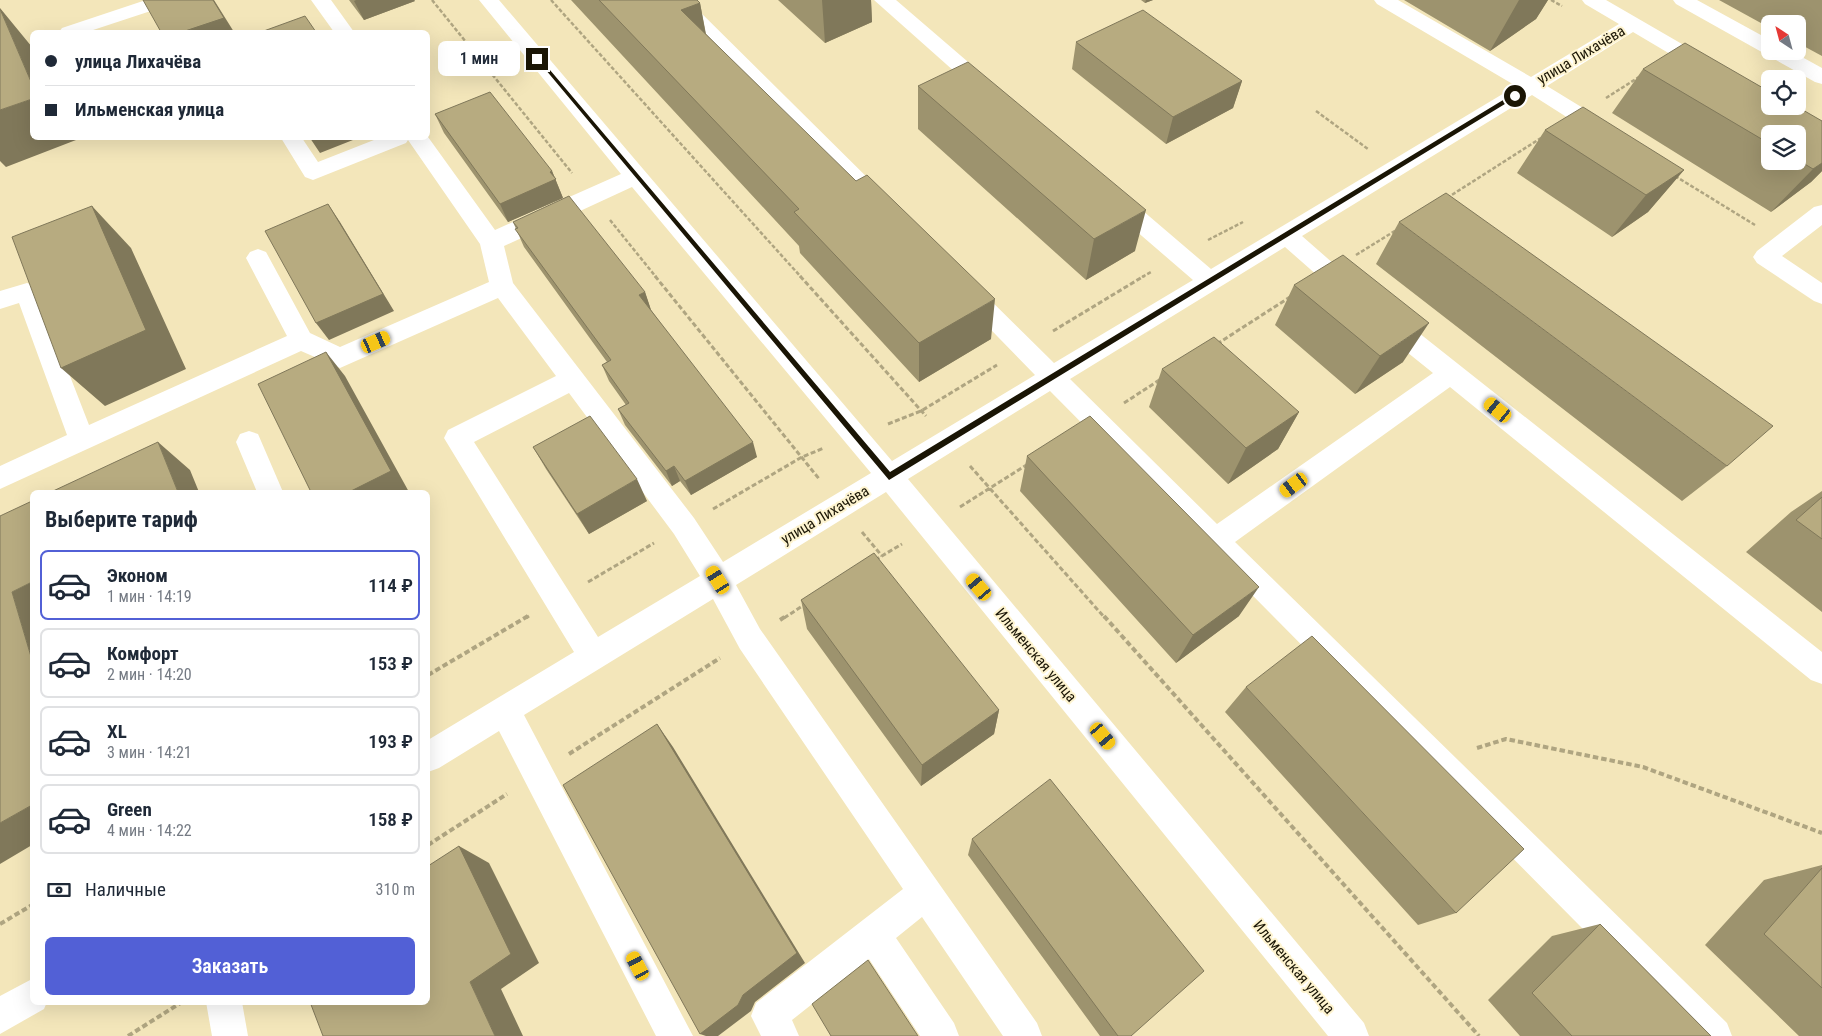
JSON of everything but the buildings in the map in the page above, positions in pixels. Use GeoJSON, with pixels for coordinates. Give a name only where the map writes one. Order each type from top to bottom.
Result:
{"type":"FeatureCollection","features":[{"type":"Feature","properties":{"kind":"street"},"geometry":{"type":"LineString","coordinates":[[75,30],[165,0]]}},
{"type":"Feature","properties":{"kind":"street"},"geometry":{"type":"LineString","coordinates":[[321,0],[343,30]]}},
{"type":"Feature","properties":{"kind":"street","name":"Ильменская улица"},"geometry":{"type":"LineString","coordinates":[[489,0],[634,176],[889,476],[929,527],[1351,1036]]}},
{"type":"Feature","properties":{"kind":"street"},"geometry":{"type":"LineString","coordinates":[[677,0],[899,223]]}},
{"type":"Feature","properties":{"kind":"street"},"geometry":{"type":"LineString","coordinates":[[884,0],[1005,104]]}},
{"type":"Feature","properties":{"kind":"street"},"geometry":{"type":"LineString","coordinates":[[1384,0],[1532,86],[1625,144]]}},
{"type":"Feature","properties":{"kind":"street"},"geometry":{"type":"LineString","coordinates":[[1592,0],[1761,99]]}},
{"type":"Feature","properties":{"kind":"street"},"geometry":{"type":"LineString","coordinates":[[1683,0],[1761,43]]}},
{"type":"Feature","properties":{"kind":"street"},"geometry":{"type":"LineString","coordinates":[[124,14],[133,30]]}},
{"type":"Feature","properties":{"kind":"street","name":"улица Лихачёва"},"geometry":{"type":"LineString","coordinates":[[430,756],[1633,24]]}},
{"type":"Feature","properties":{"kind":"street"},"geometry":{"type":"LineString","coordinates":[[1791,60],[1822,77]]}},
{"type":"Feature","properties":{"kind":"street"},"geometry":{"type":"LineString","coordinates":[[293,140],[313,172],[393,140]]}},
{"type":"Feature","properties":{"kind":"street"},"geometry":{"type":"LineString","coordinates":[[418,140],[491,242],[502,286],[684,526],[718,580],[750,639],[1024,1036]]}},
{"type":"Feature","properties":{"kind":"street"},"geometry":{"type":"LineString","coordinates":[[491,242],[634,176]]}},
{"type":"Feature","properties":{"kind":"street"},"geometry":{"type":"LineString","coordinates":[[1096,183],[1210,281]]}},
{"type":"Feature","properties":{"kind":"street"},"geometry":{"type":"LineString","coordinates":[[1822,214],[1764,257],[1822,295]]}},
{"type":"Feature","properties":{"kind":"street"},"geometry":{"type":"LineString","coordinates":[[1286,235],[1327,274],[1822,670]]}},
{"type":"Feature","properties":{"kind":"street"},"geometry":{"type":"LineString","coordinates":[[258,258],[301,340],[340,358],[502,286]]}},
{"type":"Feature","properties":{"kind":"street"},"geometry":{"type":"LineString","coordinates":[[948,272],[1215,541],[1714,1036]]}},
{"type":"Feature","properties":{"kind":"street"},"geometry":{"type":"LineString","coordinates":[[0,300],[27,292],[82,441]]}},
{"type":"Feature","properties":{"kind":"street"},"geometry":{"type":"LineString","coordinates":[[0,478],[301,340]]}},
{"type":"Feature","properties":{"kind":"street"},"geometry":{"type":"LineString","coordinates":[[1215,541],[1451,373]]}},
{"type":"Feature","properties":{"kind":"street"},"geometry":{"type":"LineString","coordinates":[[573,379],[457,438],[593,656]]}},
{"type":"Feature","properties":{"kind":"street"},"geometry":{"type":"LineString","coordinates":[[249,442],[269,490]]}},
{"type":"Feature","properties":{"kind":"street"},"geometry":{"type":"LineString","coordinates":[[505,710],[675,1036]]}},
{"type":"Feature","properties":{"kind":"street"},"geometry":{"type":"LineString","coordinates":[[781,1036],[769,1016],[926,892]]}},
{"type":"Feature","properties":{"kind":"street"},"geometry":{"type":"LineString","coordinates":[[873,934],[941,1036]]}},
{"type":"Feature","properties":{"kind":"street"},"geometry":{"type":"LineString","coordinates":[[0,1016],[30,998]]}},
{"type":"Feature","properties":{"kind":"street"},"geometry":{"type":"LineString","coordinates":[[225,1005],[230,1036]]}},
{"type":"Feature","properties":{"kind":"path"},"geometry":{"type":"LineString","coordinates":[[432,0],[882,556]]}},
{"type":"Feature","properties":{"kind":"path"},"geometry":{"type":"LineString","coordinates":[[551,0],[1479,1036]]}},
{"type":"Feature","properties":{"kind":"path"},"geometry":{"type":"LineString","coordinates":[[1444,199],[1643,75]]}},
{"type":"Feature","properties":{"kind":"path"},"geometry":{"type":"LineString","coordinates":[[1316,111],[1374,154]]}},
{"type":"Feature","properties":{"kind":"path"},"geometry":{"type":"LineString","coordinates":[[1625,144],[1783,243]]}},
{"type":"Feature","properties":{"kind":"path"},"geometry":{"type":"LineString","coordinates":[[430,674],[802,457],[921,411],[1179,255],[1247,220]]}},
{"type":"Feature","properties":{"kind":"path"},"geometry":{"type":"LineString","coordinates":[[1211,347],[1403,226]]}},
{"type":"Feature","properties":{"kind":"path"},"geometry":{"type":"LineString","coordinates":[[1096,421],[1162,379]]}},
{"type":"Feature","properties":{"kind":"path"},"geometry":{"type":"LineString","coordinates":[[873,562],[1030,463]]}},
{"type":"Feature","properties":{"kind":"path"},"geometry":{"type":"LineString","coordinates":[[430,844],[807,603]]}},
{"type":"Feature","properties":{"kind":"path"},"geometry":{"type":"LineString","coordinates":[[1435,760],[1506,739],[1643,767],[1822,833]]}},
{"type":"Feature","properties":{"kind":"path"},"geometry":{"type":"LineString","coordinates":[[0,924],[30,906]]}},
{"type":"Feature","properties":{"kind":"path"},"geometry":{"type":"LineString","coordinates":[[128,1036],[177,1005]]}},
{"type":"Feature","properties":{"kind":"route"},"geometry":{"type":"LineString","coordinates":[[537,59],[889,476],[1515,96]]}}]}
